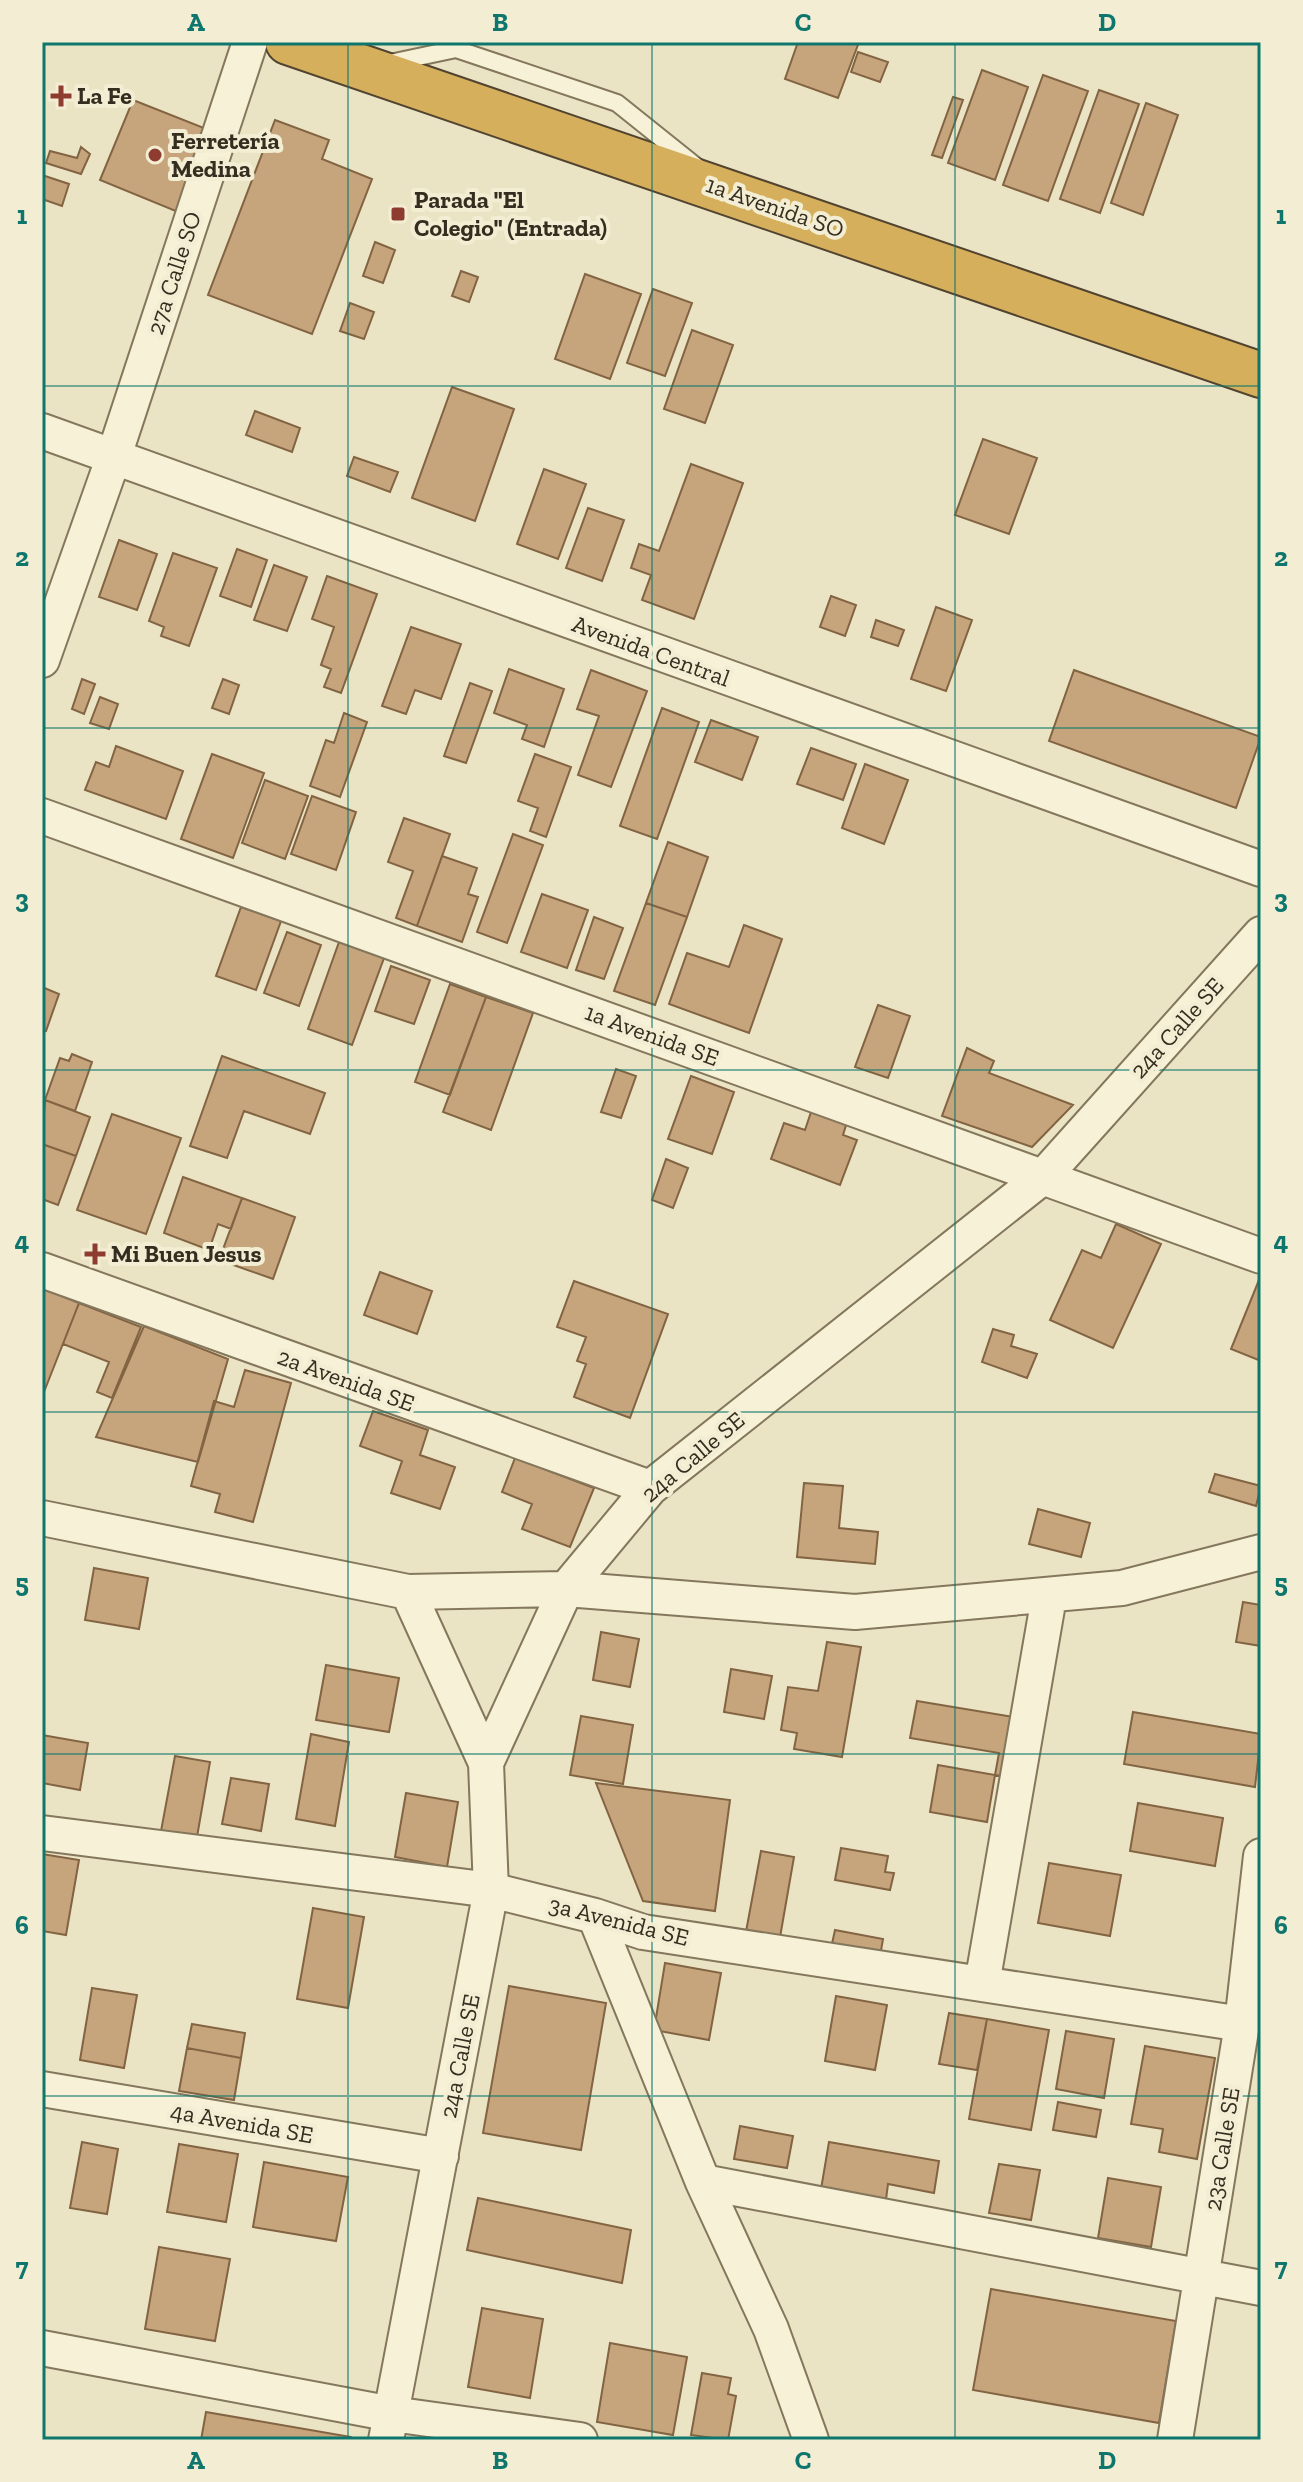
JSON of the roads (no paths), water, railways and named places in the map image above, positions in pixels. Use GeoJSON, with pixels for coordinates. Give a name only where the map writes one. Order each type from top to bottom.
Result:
{"type":"FeatureCollection","features":[{"type":"Feature","properties":{"kind":"highway","name":"1a Avenida SO"},"geometry":{"type":"LineString","coordinates":[[288,42],[369,67],[1261,375]]}},
{"type":"Feature","properties":{"kind":"street","name":"27a Calle SO"},"geometry":{"type":"LineString","coordinates":[[42,660],[113,459],[250,42]]}},
{"type":"Feature","properties":{"kind":"street","name":"Avenida Central"},"geometry":{"type":"LineString","coordinates":[[42,431],[1261,869]]}},
{"type":"Feature","properties":{"kind":"street","name":"1a Avenida SE"},"geometry":{"type":"LineString","coordinates":[[42,816],[1261,1256]]}},
{"type":"Feature","properties":{"kind":"street","name":"24a Calle SE"},"geometry":{"type":"LineString","coordinates":[[389,2427],[491,1890],[486,1763],[566,1589],[650,1488],[1044,1176],[1261,934]]}},
{"type":"Feature","properties":{"kind":"street","name":"2a Avenida SE"},"geometry":{"type":"LineString","coordinates":[[42,1270],[650,1488]]}},
{"type":"Feature","properties":{"kind":"street"},"geometry":{"type":"LineString","coordinates":[[42,1518],[408,1592],[566,1589],[855,1612],[1049,1597],[1122,1588],[1261,1552]]}},
{"type":"Feature","properties":{"kind":"street"},"geometry":{"type":"LineString","coordinates":[[408,1592],[486,1763]]}},
{"type":"Feature","properties":{"kind":"street"},"geometry":{"type":"LineString","coordinates":[[982,1984],[1049,1597]]}},
{"type":"Feature","properties":{"kind":"street","name":"3a Avenida SE"},"geometry":{"type":"LineString","coordinates":[[42,1833],[491,1890],[595,1916],[643,1932],[1242,2024]]}},
{"type":"Feature","properties":{"kind":"street","name":"23a Calle SE"},"geometry":{"type":"LineString","coordinates":[[1175,2440],[1242,2024],[1261,1856]]}},
{"type":"Feature","properties":{"kind":"street"},"geometry":{"type":"LineString","coordinates":[[595,1916],[703,2182],[771,2329],[811,2440]]}},
{"type":"Feature","properties":{"kind":"street","name":"4a Avenida SE"},"geometry":{"type":"LineString","coordinates":[[42,2089],[441,2156]]}},
{"type":"Feature","properties":{"kind":"street"},"geometry":{"type":"LineString","coordinates":[[703,2182],[1261,2288]]}},
{"type":"Feature","properties":{"kind":"street"},"geometry":{"type":"LineString","coordinates":[[42,2348],[389,2427],[580,2440]]}},
{"type":"Feature","properties":{"kind":"place","name":"La Fe"},"geometry":{"type":"Point","coordinates":[61,96]}},
{"type":"Feature","properties":{"kind":"place","name":"Ferretería Medina"},"geometry":{"type":"Point","coordinates":[155,155]}},
{"type":"Feature","properties":{"kind":"place","name":"Parada \"El Colegio\" (Entrada)"},"geometry":{"type":"Point","coordinates":[398,214]}},
{"type":"Feature","properties":{"kind":"place","name":"Mi Buen Jesus"},"geometry":{"type":"Point","coordinates":[95,1254]}}]}
